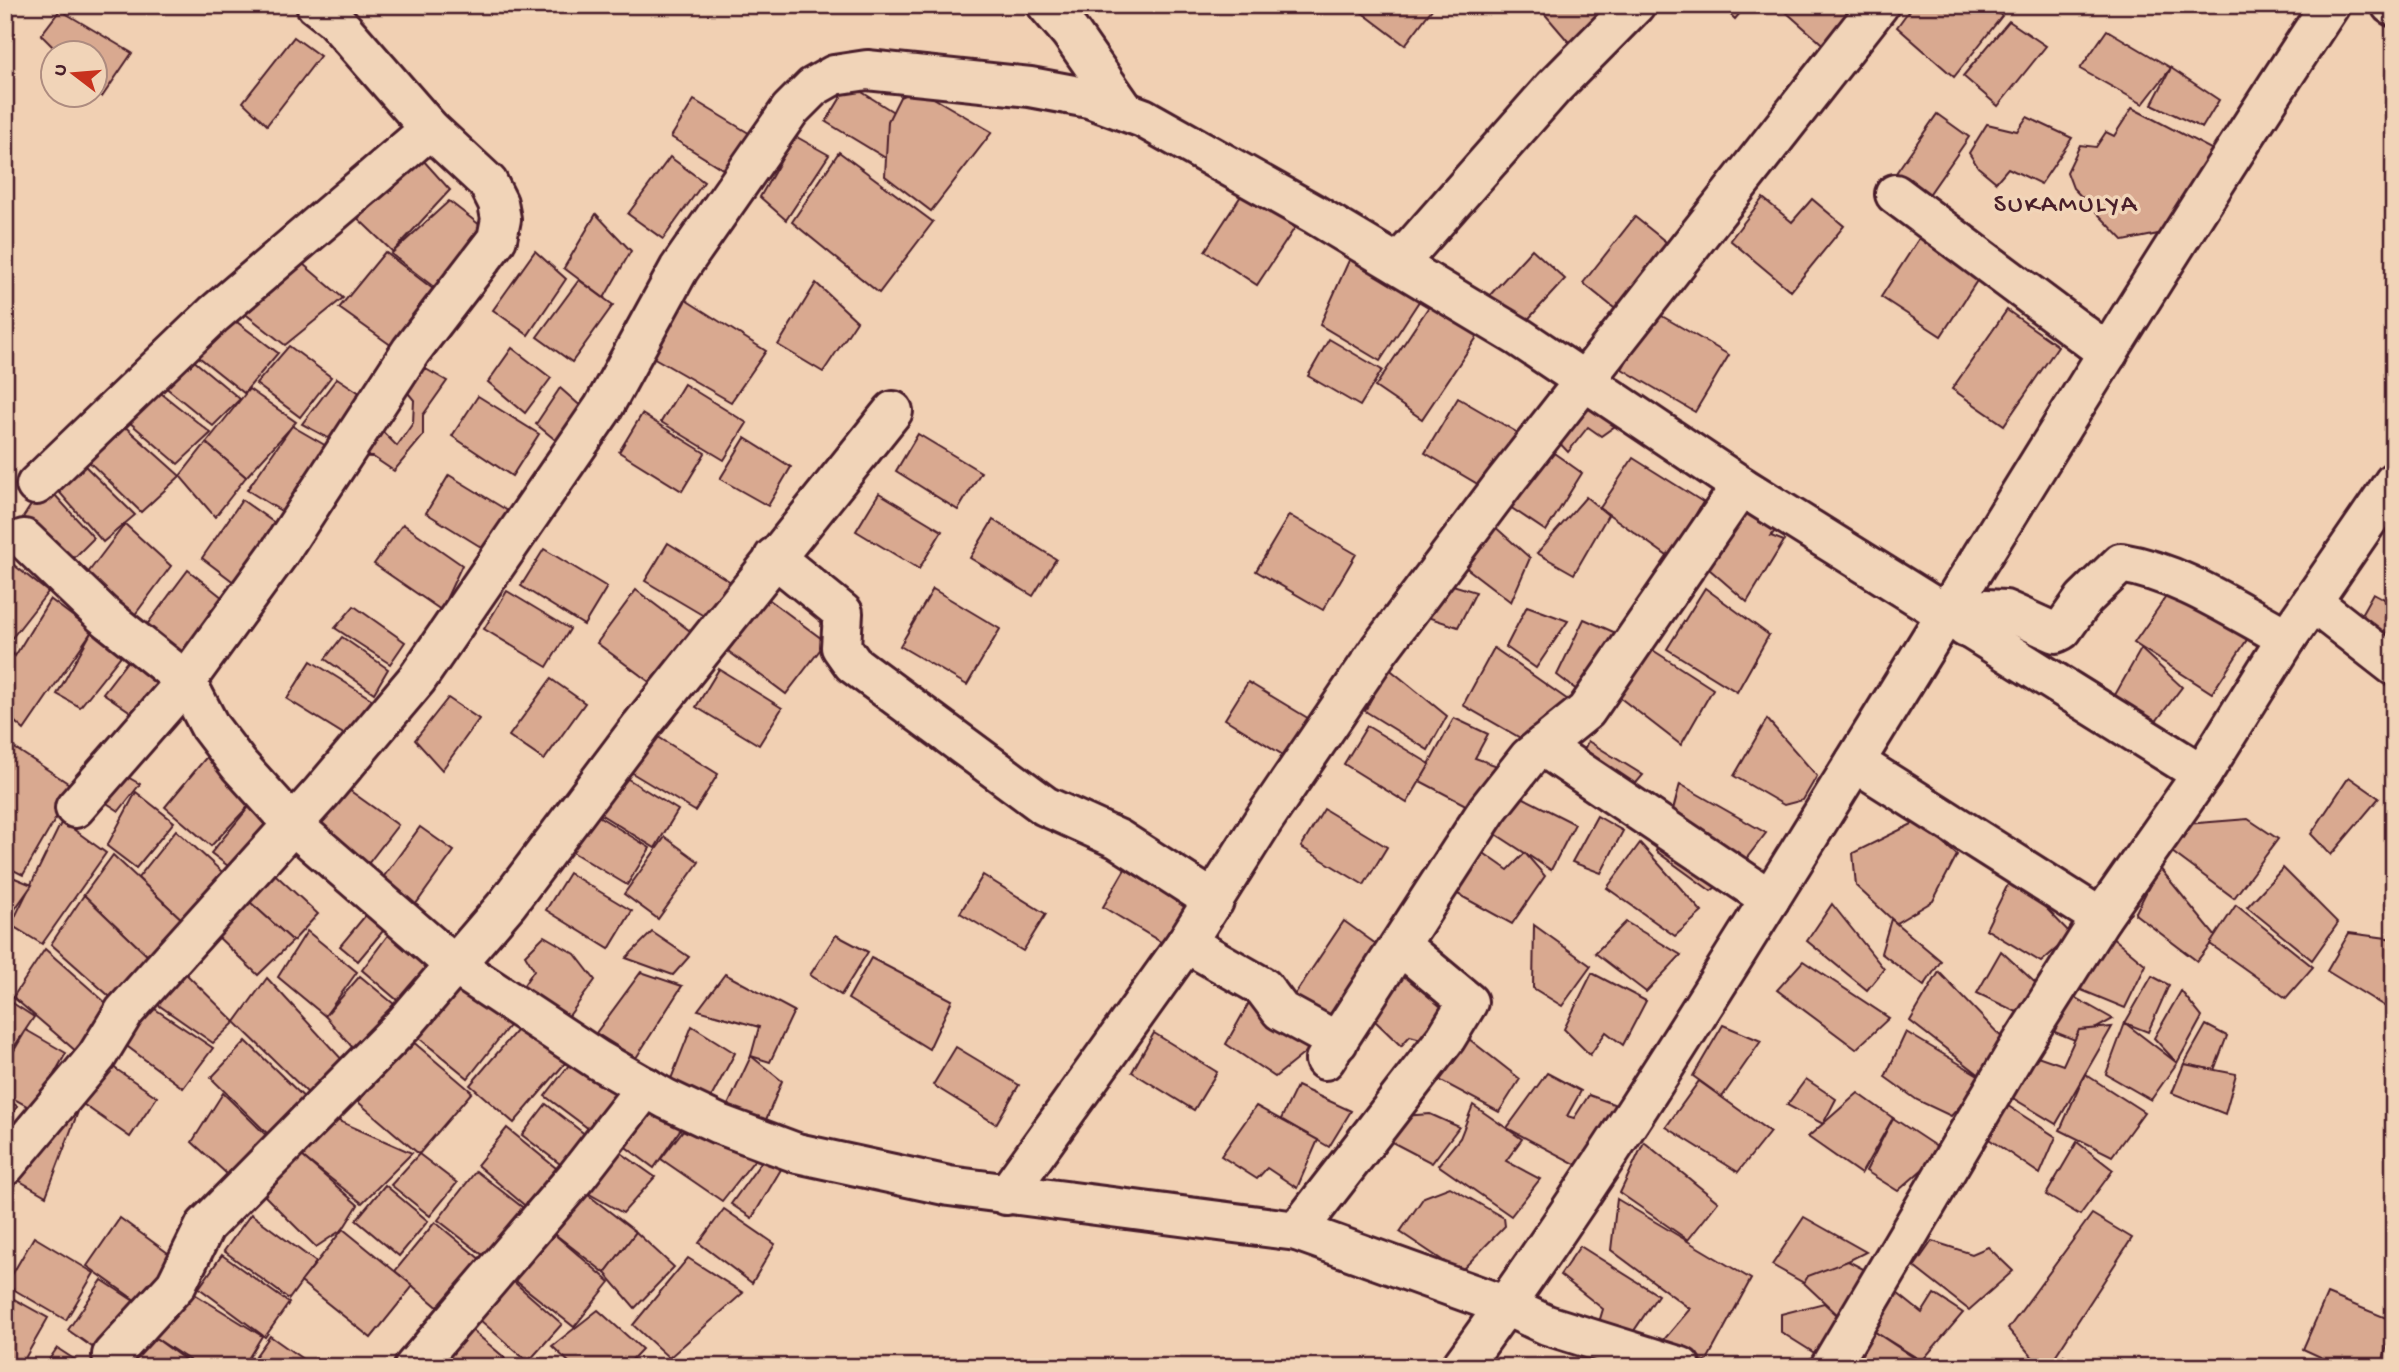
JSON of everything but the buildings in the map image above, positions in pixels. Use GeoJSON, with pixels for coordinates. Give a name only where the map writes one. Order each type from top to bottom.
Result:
{"type":"FeatureCollection","features":[{"type":"Feature","properties":{"kind":"street"},"geometry":{"type":"LineString","coordinates":[[75,808],[186,681],[279,553],[411,351],[498,239],[498,203],[488,183],[430,129],[334,19],[316,5]]}},
{"type":"Feature","properties":{"kind":"street"},"geometry":{"type":"LineString","coordinates":[[1047,5],[1070,32],[1125,111]]}},
{"type":"Feature","properties":{"kind":"street"},"geometry":{"type":"LineString","coordinates":[[1398,264],[1553,88],[1635,5]]}},
{"type":"Feature","properties":{"kind":"street"},"geometry":{"type":"LineString","coordinates":[[1006,1195],[1186,943],[1263,821],[1379,650],[1879,5]]}},
{"type":"Feature","properties":{"kind":"street"},"geometry":{"type":"LineString","coordinates":[[1461,1367],[1506,1306],[1620,1138],[1856,762],[1957,622],[2109,353],[2330,5]]}},
{"type":"Feature","properties":{"kind":"street"},"geometry":{"type":"LineString","coordinates":[[5,1166],[97,1056],[124,1012],[293,825],[417,678],[514,541],[603,408],[679,269],[790,110],[813,87],[834,75],[867,70],[1030,87],[1088,98],[1154,124],[1519,337],[1741,486],[2202,774]]}},
{"type":"Feature","properties":{"kind":"street"},"geometry":{"type":"LineString","coordinates":[[36,485],[214,314],[430,129]]}},
{"type":"Feature","properties":{"kind":"street"},"geometry":{"type":"LineString","coordinates":[[1895,194],[2109,353]]}},
{"type":"Feature","properties":{"kind":"street"},"geometry":{"type":"LineString","coordinates":[[112,1355],[176,1285],[205,1226],[405,1023],[507,904],[774,557],[893,411]]}},
{"type":"Feature","properties":{"kind":"street"},"geometry":{"type":"LineString","coordinates":[[1830,1367],[2015,1054],[2101,918],[2202,774],[2287,638],[2394,482]]}},
{"type":"Feature","properties":{"kind":"street"},"geometry":{"type":"LineString","coordinates":[[1186,943],[1263,987],[1282,1011],[1332,1051],[1488,809],[1529,757],[1564,732],[1586,711],[1741,486]]}},
{"type":"Feature","properties":{"kind":"street"},"geometry":{"type":"LineString","coordinates":[[24,539],[103,615],[186,681],[210,726],[239,765],[293,825],[453,964],[598,1060],[719,1124],[797,1153],[948,1186],[1297,1231],[1506,1306],[1547,1325],[1681,1367]]}},
{"type":"Feature","properties":{"kind":"street"},"geometry":{"type":"LineString","coordinates":[[774,557],[843,613],[841,646],[853,664],[1045,806],[1118,839],[1214,901]]}},
{"type":"Feature","properties":{"kind":"street"},"geometry":{"type":"LineString","coordinates":[[1957,622],[1986,609],[2005,610],[2056,633],[2062,630],[2084,599],[2121,563],[2146,567],[2179,579],[2287,638]]}},
{"type":"Feature","properties":{"kind":"street"},"geometry":{"type":"LineString","coordinates":[[2312,602],[2394,666]]}},
{"type":"Feature","properties":{"kind":"street"},"geometry":{"type":"LineString","coordinates":[[1542,746],[1770,899]]}},
{"type":"Feature","properties":{"kind":"street"},"geometry":{"type":"LineString","coordinates":[[1856,762],[2101,918]]}},
{"type":"Feature","properties":{"kind":"street"},"geometry":{"type":"LineString","coordinates":[[1297,1231],[1446,1038],[1468,1002],[1401,946]]}},
{"type":"Feature","properties":{"kind":"street"},"geometry":{"type":"LineString","coordinates":[[414,1367],[577,1176],[646,1087]]}},
{"type":"Feature","properties":{"kind":"district","name":"SUKAMULYA"},"geometry":{"type":"Point","coordinates":[2066,202]}}]}
